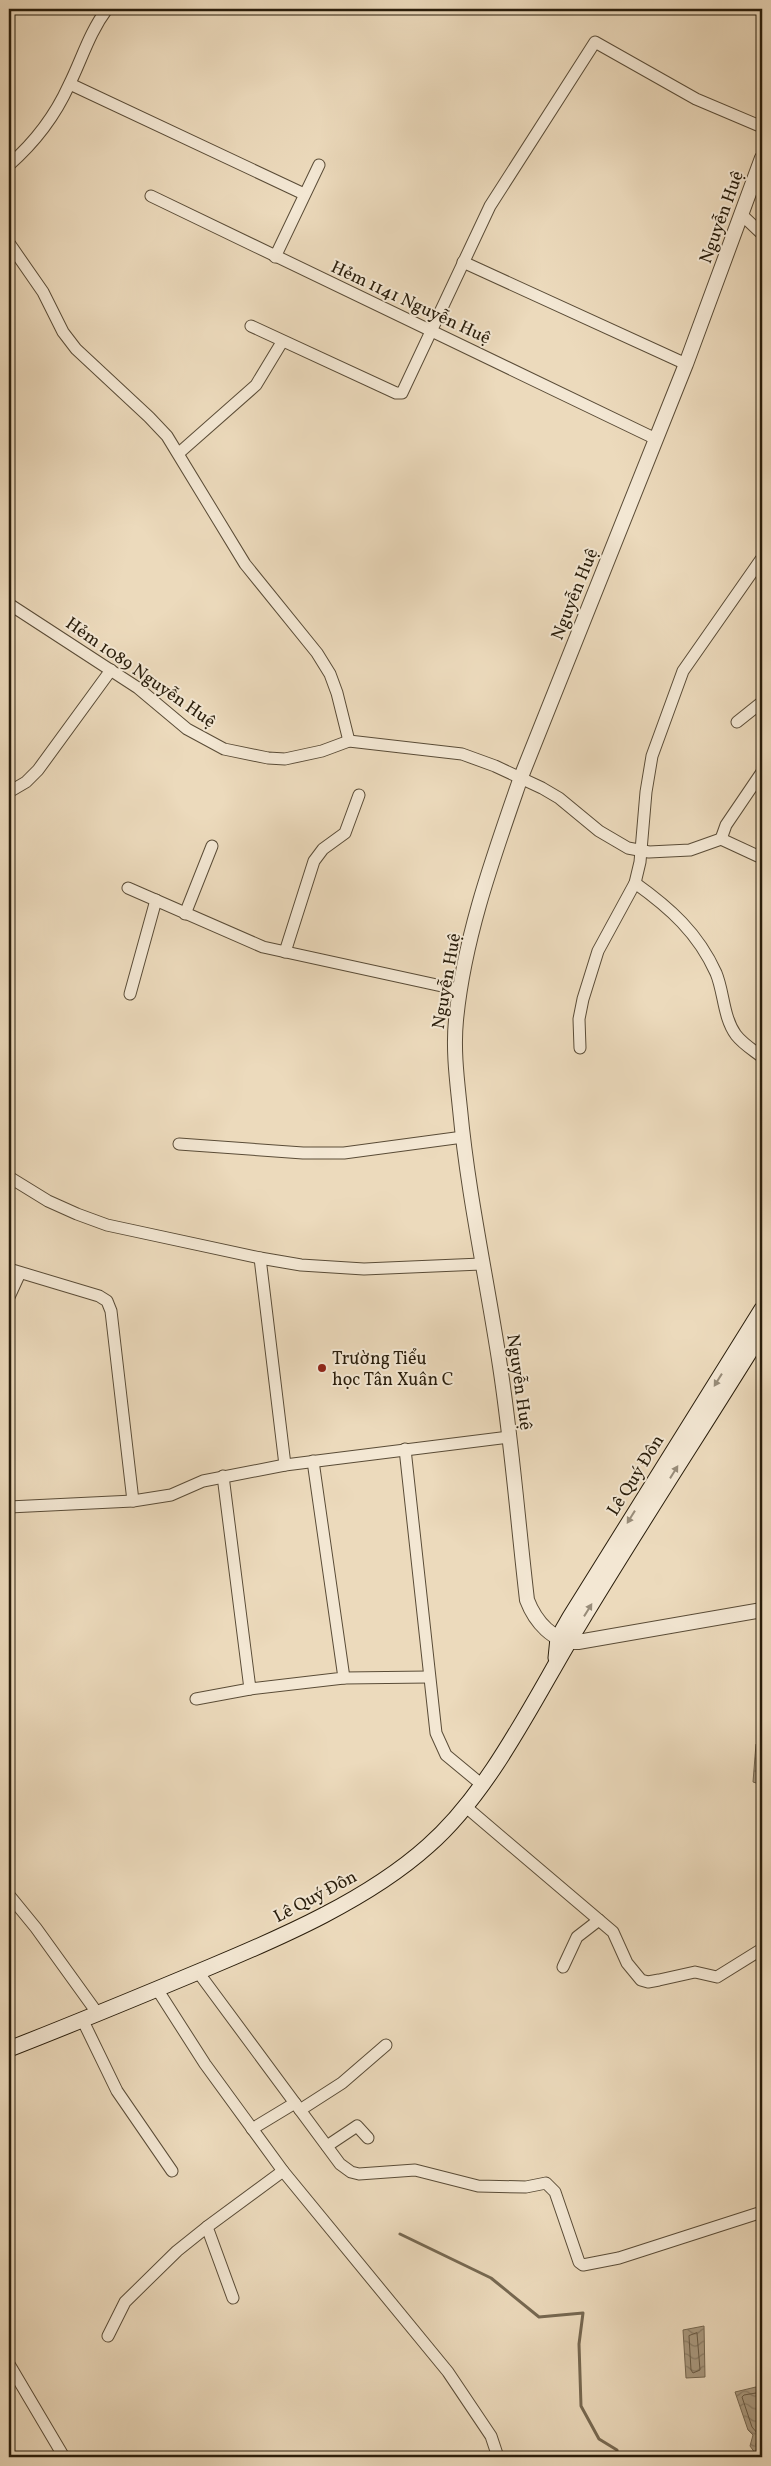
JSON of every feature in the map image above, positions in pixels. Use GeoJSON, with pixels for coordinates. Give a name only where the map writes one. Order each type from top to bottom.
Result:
{"type":"FeatureCollection","features":[{"type":"Feature","properties":{"kind":"main road","name":"Lê Quý Đôn"},"geometry":{"type":"LineString","coordinates":[[9,2049],[98,2014],[272,1940],[390,1876],[427,1847],[466,1806],[482,1784],[555,1667],[563,1640],[734,1365],[762,1309]]}},
{"type":"Feature","properties":{"kind":"main road","name":"Lê Quý Đôn"},"geometry":{"type":"LineString","coordinates":[[734,1365],[762,1332]]}},
{"type":"Feature","properties":{"kind":"street"},"geometry":{"type":"LineString","coordinates":[[9,166],[47,124],[70,84],[89,37],[107,9]]}},
{"type":"Feature","properties":{"kind":"street"},"geometry":{"type":"LineString","coordinates":[[251,326],[282,342],[398,394],[404,391],[490,206],[595,42],[696,99],[762,127]]}},
{"type":"Feature","properties":{"kind":"street"},"geometry":{"type":"LineString","coordinates":[[70,84],[304,194]]}},
{"type":"Feature","properties":{"kind":"street","name":"Nguyễn Huệ"},"geometry":{"type":"LineString","coordinates":[[563,1640],[534,1617],[527,1600],[500,1367],[481,1264],[463,1137],[455,1054],[460,990],[488,875],[521,777],[686,364],[762,158]]}},
{"type":"Feature","properties":{"kind":"street"},"geometry":{"type":"LineString","coordinates":[[275,256],[319,165]]}},
{"type":"Feature","properties":{"kind":"street","name":"Hẻm 1141 Nguyễn Huệ"},"geometry":{"type":"LineString","coordinates":[[151,196],[656,439]]}},
{"type":"Feature","properties":{"kind":"street"},"geometry":{"type":"LineString","coordinates":[[742,215],[762,234]]}},
{"type":"Feature","properties":{"kind":"street"},"geometry":{"type":"LineString","coordinates":[[9,243],[43,292],[64,332],[76,349],[149,417],[179,453],[245,564],[302,633],[330,674],[344,715],[349,741]]}},
{"type":"Feature","properties":{"kind":"street"},"geometry":{"type":"LineString","coordinates":[[463,262],[686,364]]}},
{"type":"Feature","properties":{"kind":"street"},"geometry":{"type":"LineString","coordinates":[[179,453],[256,385],[282,342]]}},
{"type":"Feature","properties":{"kind":"street"},"geometry":{"type":"LineString","coordinates":[[580,1048],[579,1019],[590,972],[608,932],[635,883],[641,850],[646,792],[652,756],[683,671],[762,558]]}},
{"type":"Feature","properties":{"kind":"street","name":"Hẻm 1089 Nguyễn Huệ"},"geometry":{"type":"LineString","coordinates":[[9,604],[145,693],[187,729],[224,749],[268,758],[285,759],[322,751],[349,741],[462,754],[521,777],[559,798],[613,841],[641,850],[690,850],[721,839]]}},
{"type":"Feature","properties":{"kind":"street"},"geometry":{"type":"LineString","coordinates":[[9,792],[26,782],[38,770],[111,670]]}},
{"type":"Feature","properties":{"kind":"street"},"geometry":{"type":"LineString","coordinates":[[737,722],[762,702]]}},
{"type":"Feature","properties":{"kind":"street"},"geometry":{"type":"LineString","coordinates":[[762,772],[726,825],[721,839],[762,858]]}},
{"type":"Feature","properties":{"kind":"street"},"geometry":{"type":"LineString","coordinates":[[285,952],[314,861],[323,849],[345,833],[359,795]]}},
{"type":"Feature","properties":{"kind":"street"},"geometry":{"type":"LineString","coordinates":[[185,914],[212,846]]}},
{"type":"Feature","properties":{"kind":"street"},"geometry":{"type":"LineString","coordinates":[[635,883],[665,904],[693,934],[716,974],[731,1026],[744,1043],[762,1057]]}},
{"type":"Feature","properties":{"kind":"street"},"geometry":{"type":"LineString","coordinates":[[128,888],[245,941],[285,952],[460,990]]}},
{"type":"Feature","properties":{"kind":"street"},"geometry":{"type":"LineString","coordinates":[[130,994],[156,900]]}},
{"type":"Feature","properties":{"kind":"street"},"geometry":{"type":"LineString","coordinates":[[179,1144],[302,1153],[344,1153],[463,1137]]}},
{"type":"Feature","properties":{"kind":"street"},"geometry":{"type":"LineString","coordinates":[[9,1177],[48,1201],[107,1225],[260,1258],[302,1265],[364,1269],[481,1264]]}},
{"type":"Feature","properties":{"kind":"street"},"geometry":{"type":"LineString","coordinates":[[260,1258],[285,1465]]}},
{"type":"Feature","properties":{"kind":"street"},"geometry":{"type":"LineString","coordinates":[[9,1269],[20,1274],[99,1296],[108,1301],[111,1311],[133,1501]]}},
{"type":"Feature","properties":{"kind":"street"},"geometry":{"type":"LineString","coordinates":[[9,1297],[20,1274]]}},
{"type":"Feature","properties":{"kind":"street"},"geometry":{"type":"LineString","coordinates":[[9,1507],[133,1501],[171,1495],[203,1481],[223,1476],[285,1465],[508,1437]]}},
{"type":"Feature","properties":{"kind":"street"},"geometry":{"type":"LineString","coordinates":[[405,1449],[436,1733],[446,1755],[482,1784]]}},
{"type":"Feature","properties":{"kind":"street"},"geometry":{"type":"LineString","coordinates":[[313,1461],[344,1678]]}},
{"type":"Feature","properties":{"kind":"street"},"geometry":{"type":"LineString","coordinates":[[223,1476],[250,1689]]}},
{"type":"Feature","properties":{"kind":"street"},"geometry":{"type":"LineString","coordinates":[[563,1640],[586,1642],[722,1615],[762,1610]]}},
{"type":"Feature","properties":{"kind":"street"},"geometry":{"type":"LineString","coordinates":[[196,1699],[250,1689],[344,1678],[429,1677]]}},
{"type":"Feature","properties":{"kind":"street"},"geometry":{"type":"LineString","coordinates":[[466,1806],[613,1932],[634,1974],[641,1980],[648,1982],[695,1972],[717,1977],[762,1949]]}},
{"type":"Feature","properties":{"kind":"street"},"geometry":{"type":"LineString","coordinates":[[9,1896],[36,1928],[98,2014]]}},
{"type":"Feature","properties":{"kind":"street"},"geometry":{"type":"LineString","coordinates":[[563,1967],[573,1943],[600,1920]]}},
{"type":"Feature","properties":{"kind":"street"},"geometry":{"type":"LineString","coordinates":[[198,1972],[340,2164],[352,2172],[359,2174],[415,2170],[478,2186],[526,2187],[546,2183],[555,2192],[579,2262],[583,2265],[619,2258],[762,2212]]}},
{"type":"Feature","properties":{"kind":"street"},"geometry":{"type":"LineString","coordinates":[[157,1989],[205,2064],[283,2171],[448,2372],[491,2436],[498,2457]]}},
{"type":"Feature","properties":{"kind":"street"},"geometry":{"type":"LineString","coordinates":[[83,2020],[117,2091],[172,2171]]}},
{"type":"Feature","properties":{"kind":"street"},"geometry":{"type":"LineString","coordinates":[[252,2129],[342,2083],[386,2045]]}},
{"type":"Feature","properties":{"kind":"street"},"geometry":{"type":"LineString","coordinates":[[327,2146],[357,2126],[368,2138]]}},
{"type":"Feature","properties":{"kind":"street"},"geometry":{"type":"LineString","coordinates":[[108,2336],[126,2302],[177,2250],[283,2171]]}},
{"type":"Feature","properties":{"kind":"street"},"geometry":{"type":"LineString","coordinates":[[207,2227],[233,2298]]}},
{"type":"Feature","properties":{"kind":"street"},"geometry":{"type":"LineString","coordinates":[[9,2364],[64,2457]]}},
{"type":"Feature","properties":{"kind":"water"},"geometry":{"type":"Polygon","coordinates":[[[756,1744],[762,1746],[762,1785],[753,1782],[756,1744]]]}},
{"type":"Feature","properties":{"kind":"water"},"geometry":{"type":"Polygon","coordinates":[[[704,2326],[705,2377],[686,2378],[683,2330],[704,2326]]]}},
{"type":"Feature","properties":{"kind":"water"},"geometry":{"type":"Polygon","coordinates":[[[760,2386],[762,2392],[762,2451],[755,2453],[750,2446],[753,2435],[748,2430],[735,2392],[760,2386]]]}},
{"type":"Feature","properties":{"kind":"waterway"},"geometry":{"type":"LineString","coordinates":[[400,2234],[491,2278],[539,2317],[583,2313],[579,2344],[581,2406],[599,2439],[617,2450],[618,2457]]}},
{"type":"Feature","properties":{"kind":"place","name":"Trường Tiểu học Tân Xuân C"},"geometry":{"type":"Point","coordinates":[322,1368]}}]}
